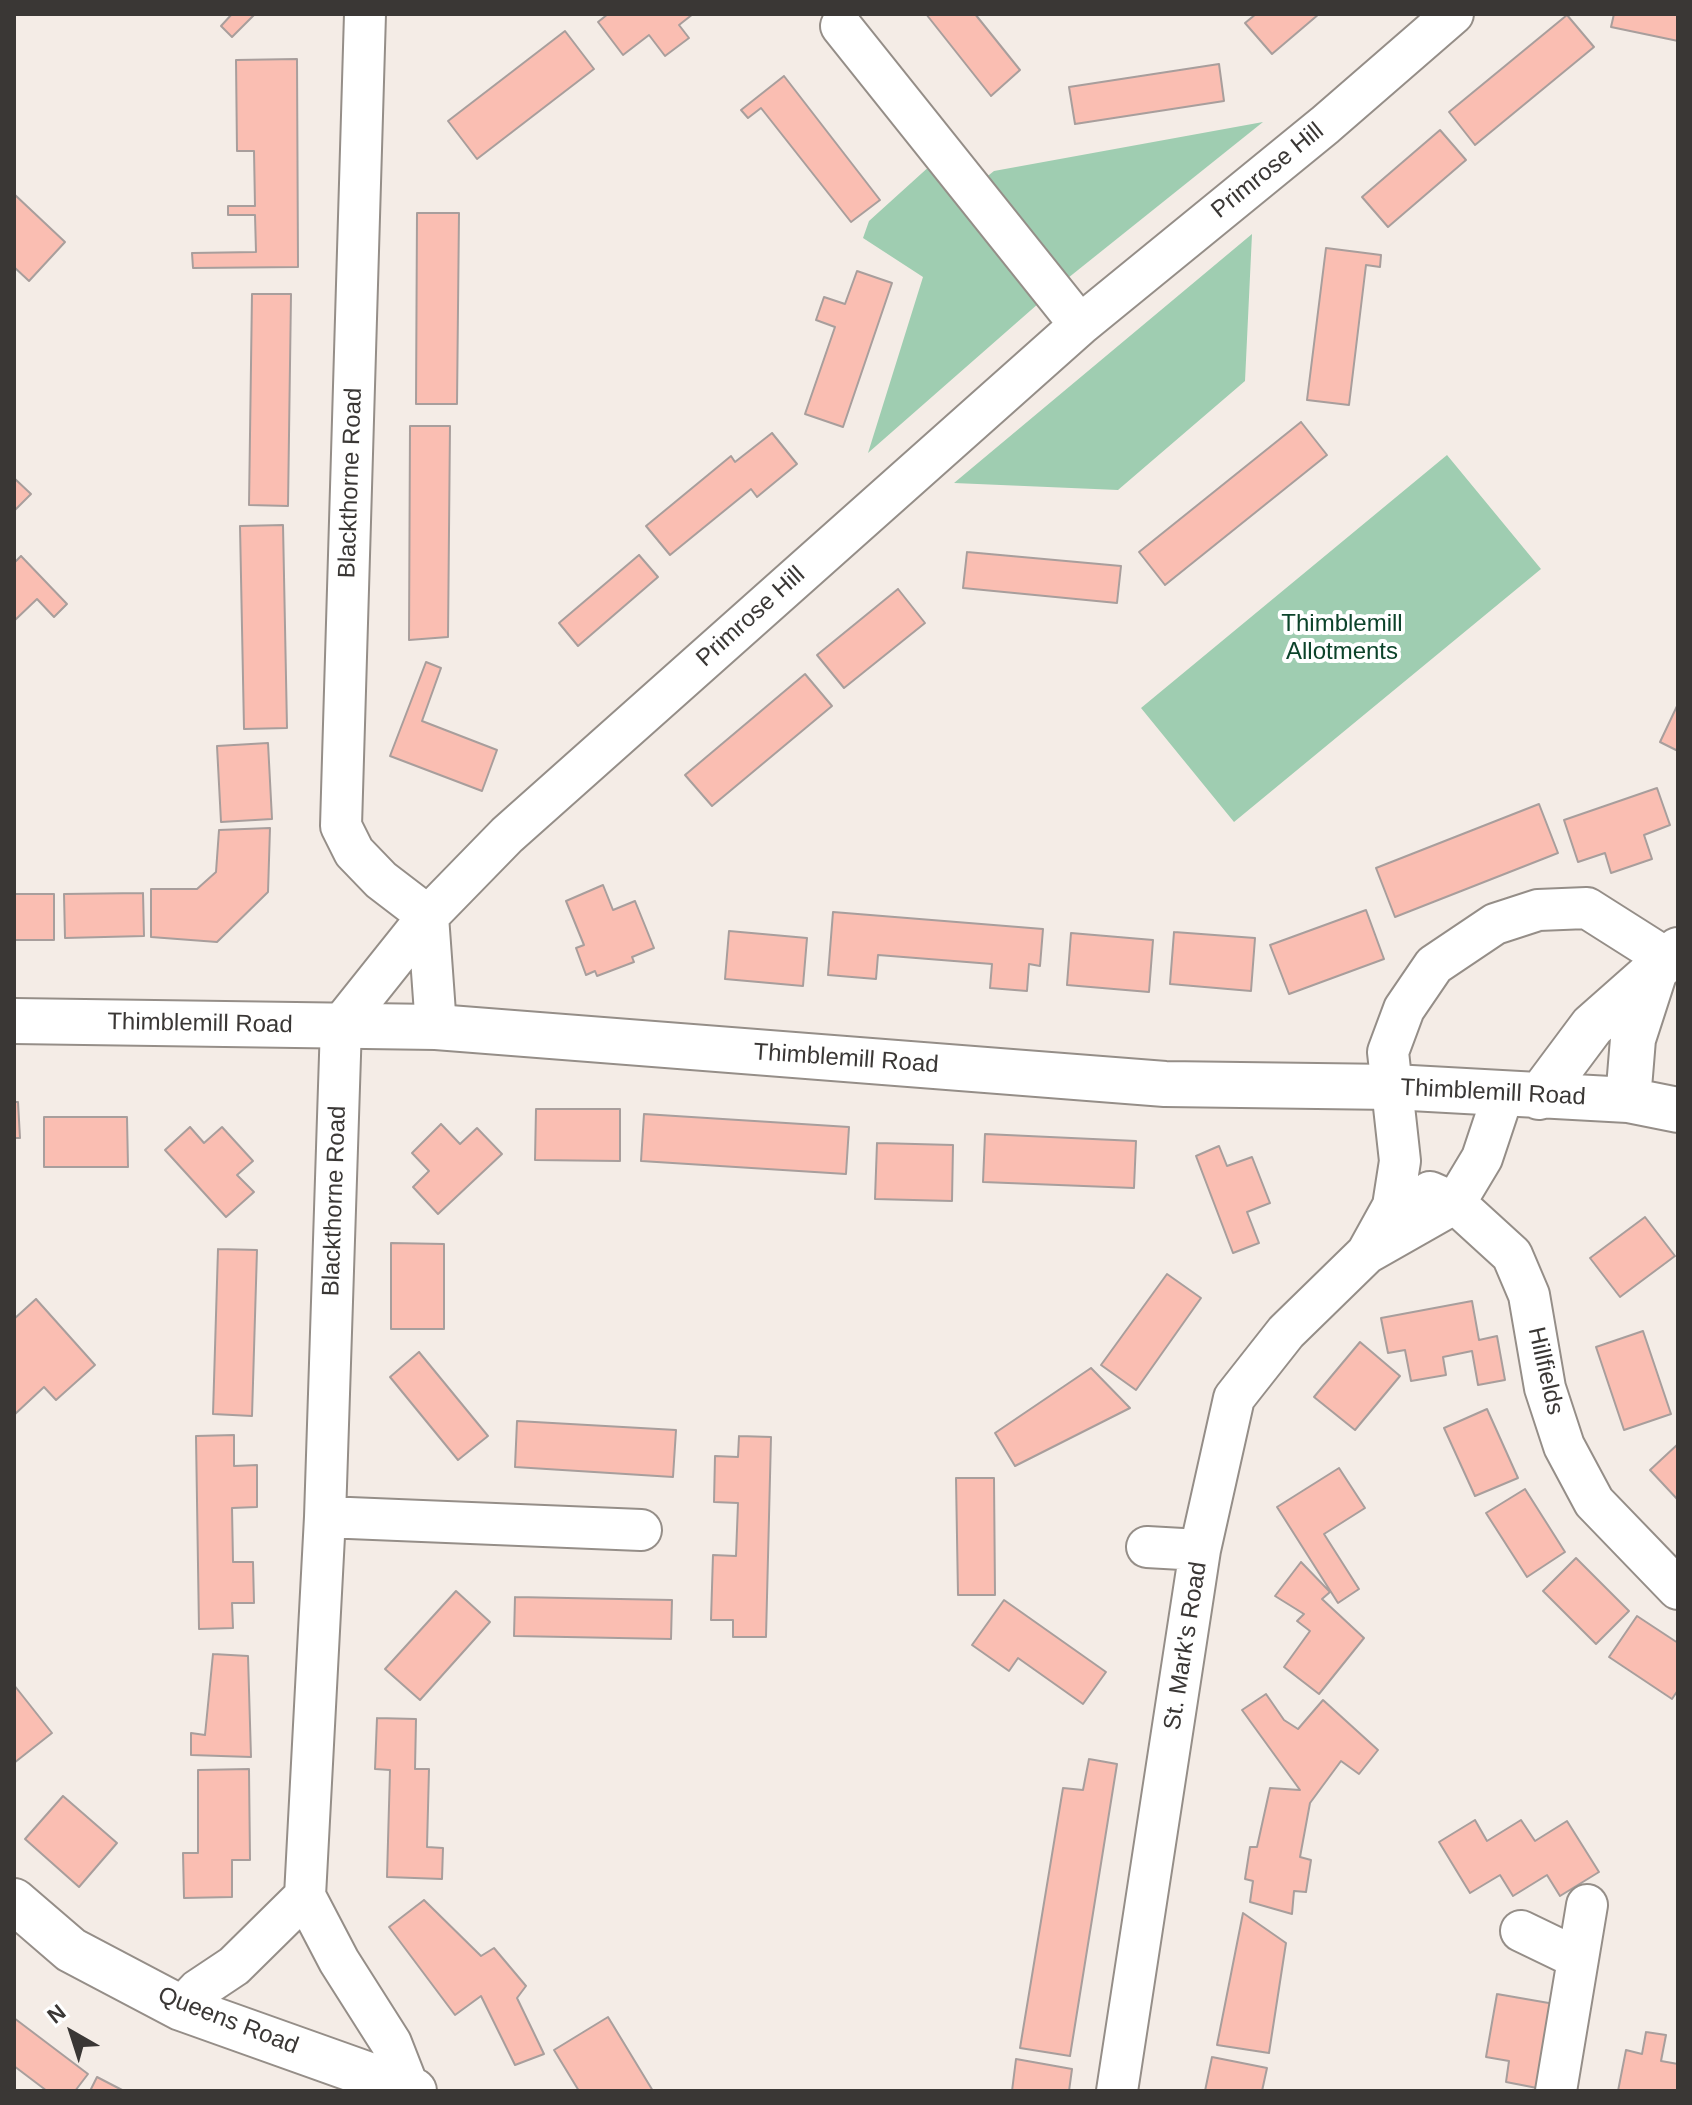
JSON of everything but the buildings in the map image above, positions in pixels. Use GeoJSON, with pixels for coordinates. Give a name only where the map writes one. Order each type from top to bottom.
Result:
{"type":"FeatureCollection","features":[{"type":"Feature","properties":{"kind":"main road"},"geometry":{"type":"LineString","coordinates":[[1521,1096],[1592,1026],[1667,961]]}},
{"type":"Feature","properties":{"kind":"main road"},"geometry":{"type":"LineString","coordinates":[[1628,1100],[1633,1039],[1667,961]]}},
{"type":"Feature","properties":{"kind":"main road","name":"Thimblemill Road"},"geometry":{"type":"LineString","coordinates":[[14,1021],[436,1027],[1165,1084],[1393,1087],[1628,1100],[1678,1110]]}},
{"type":"Feature","properties":{"kind":"main road","name":"Queens Road"},"geometry":{"type":"LineString","coordinates":[[14,1901],[71,1950],[181,2008],[412,2090]]}},
{"type":"Feature","properties":{"kind":"street","name":"Blackthorne Road"},"geometry":{"type":"LineString","coordinates":[[365,14],[341,826],[354,852],[381,880],[428,916]]}},
{"type":"Feature","properties":{"kind":"street","name":"Primrose Hill"},"geometry":{"type":"LineString","coordinates":[[428,916],[507,835],[1080,325],[1325,125],[1453,14]]}},
{"type":"Feature","properties":{"kind":"street"},"geometry":{"type":"LineString","coordinates":[[841,26],[1080,325]]}},
{"type":"Feature","properties":{"kind":"street","name":"St. Mark's Road"},"geometry":{"type":"LineString","coordinates":[[1367,1253],[1393,1206],[1400,1161],[1388,1052],[1404,1009],[1434,965],[1495,924],[1538,910],[1587,908],[1667,961]]}},
{"type":"Feature","properties":{"kind":"street"},"geometry":{"type":"LineString","coordinates":[[341,1025],[428,916]]}},
{"type":"Feature","properties":{"kind":"street"},"geometry":{"type":"LineString","coordinates":[[428,916],[436,1027]]}},
{"type":"Feature","properties":{"kind":"street","name":"Blackthorne Road"},"geometry":{"type":"LineString","coordinates":[[305,1896],[325,1517],[341,1025]]}},
{"type":"Feature","properties":{"kind":"street","name":"St. Mark's Road"},"geometry":{"type":"LineString","coordinates":[[1117,2091],[1200,1550],[1234,1398],[1286,1332],[1367,1253],[1455,1203],[1521,1096]]}},
{"type":"Feature","properties":{"kind":"street","name":"Hillfields"},"geometry":{"type":"LineString","coordinates":[[1398,1177],[1455,1203],[1512,1255],[1529,1295],[1550,1403],[1564,1446],[1594,1502],[1678,1589]]}},
{"type":"Feature","properties":{"kind":"street"},"geometry":{"type":"LineString","coordinates":[[325,1517],[641,1530]]}},
{"type":"Feature","properties":{"kind":"street"},"geometry":{"type":"LineString","coordinates":[[1147,1547],[1200,1550]]}},
{"type":"Feature","properties":{"kind":"street"},"geometry":{"type":"LineString","coordinates":[[181,2008],[198,1990],[234,1966],[305,1896],[339,1961],[391,2043],[412,2090]]}},
{"type":"Feature","properties":{"kind":"street"},"geometry":{"type":"LineString","coordinates":[[1556,2091],[1587,1905]]}},
{"type":"Feature","properties":{"kind":"street"},"geometry":{"type":"LineString","coordinates":[[1521,1931],[1577,1958]]}},
{"type":"Feature","properties":{"kind":"green space"},"geometry":{"type":"Polygon","coordinates":[[[1263,122],[1063,282],[868,453],[923,277],[863,238],[869,221],[932,164],[960,198],[994,171],[1263,122]]]}},
{"type":"Feature","properties":{"kind":"green space"},"geometry":{"type":"Polygon","coordinates":[[[1252,234],[1245,381],[1118,490],[954,483],[1252,234]]]}},
{"type":"Feature","properties":{"kind":"green space","name":"Thimblemill Allotments"},"geometry":{"type":"Polygon","coordinates":[[[1447,455],[1541,569],[1234,822],[1141,708],[1447,455]]]}}]}
